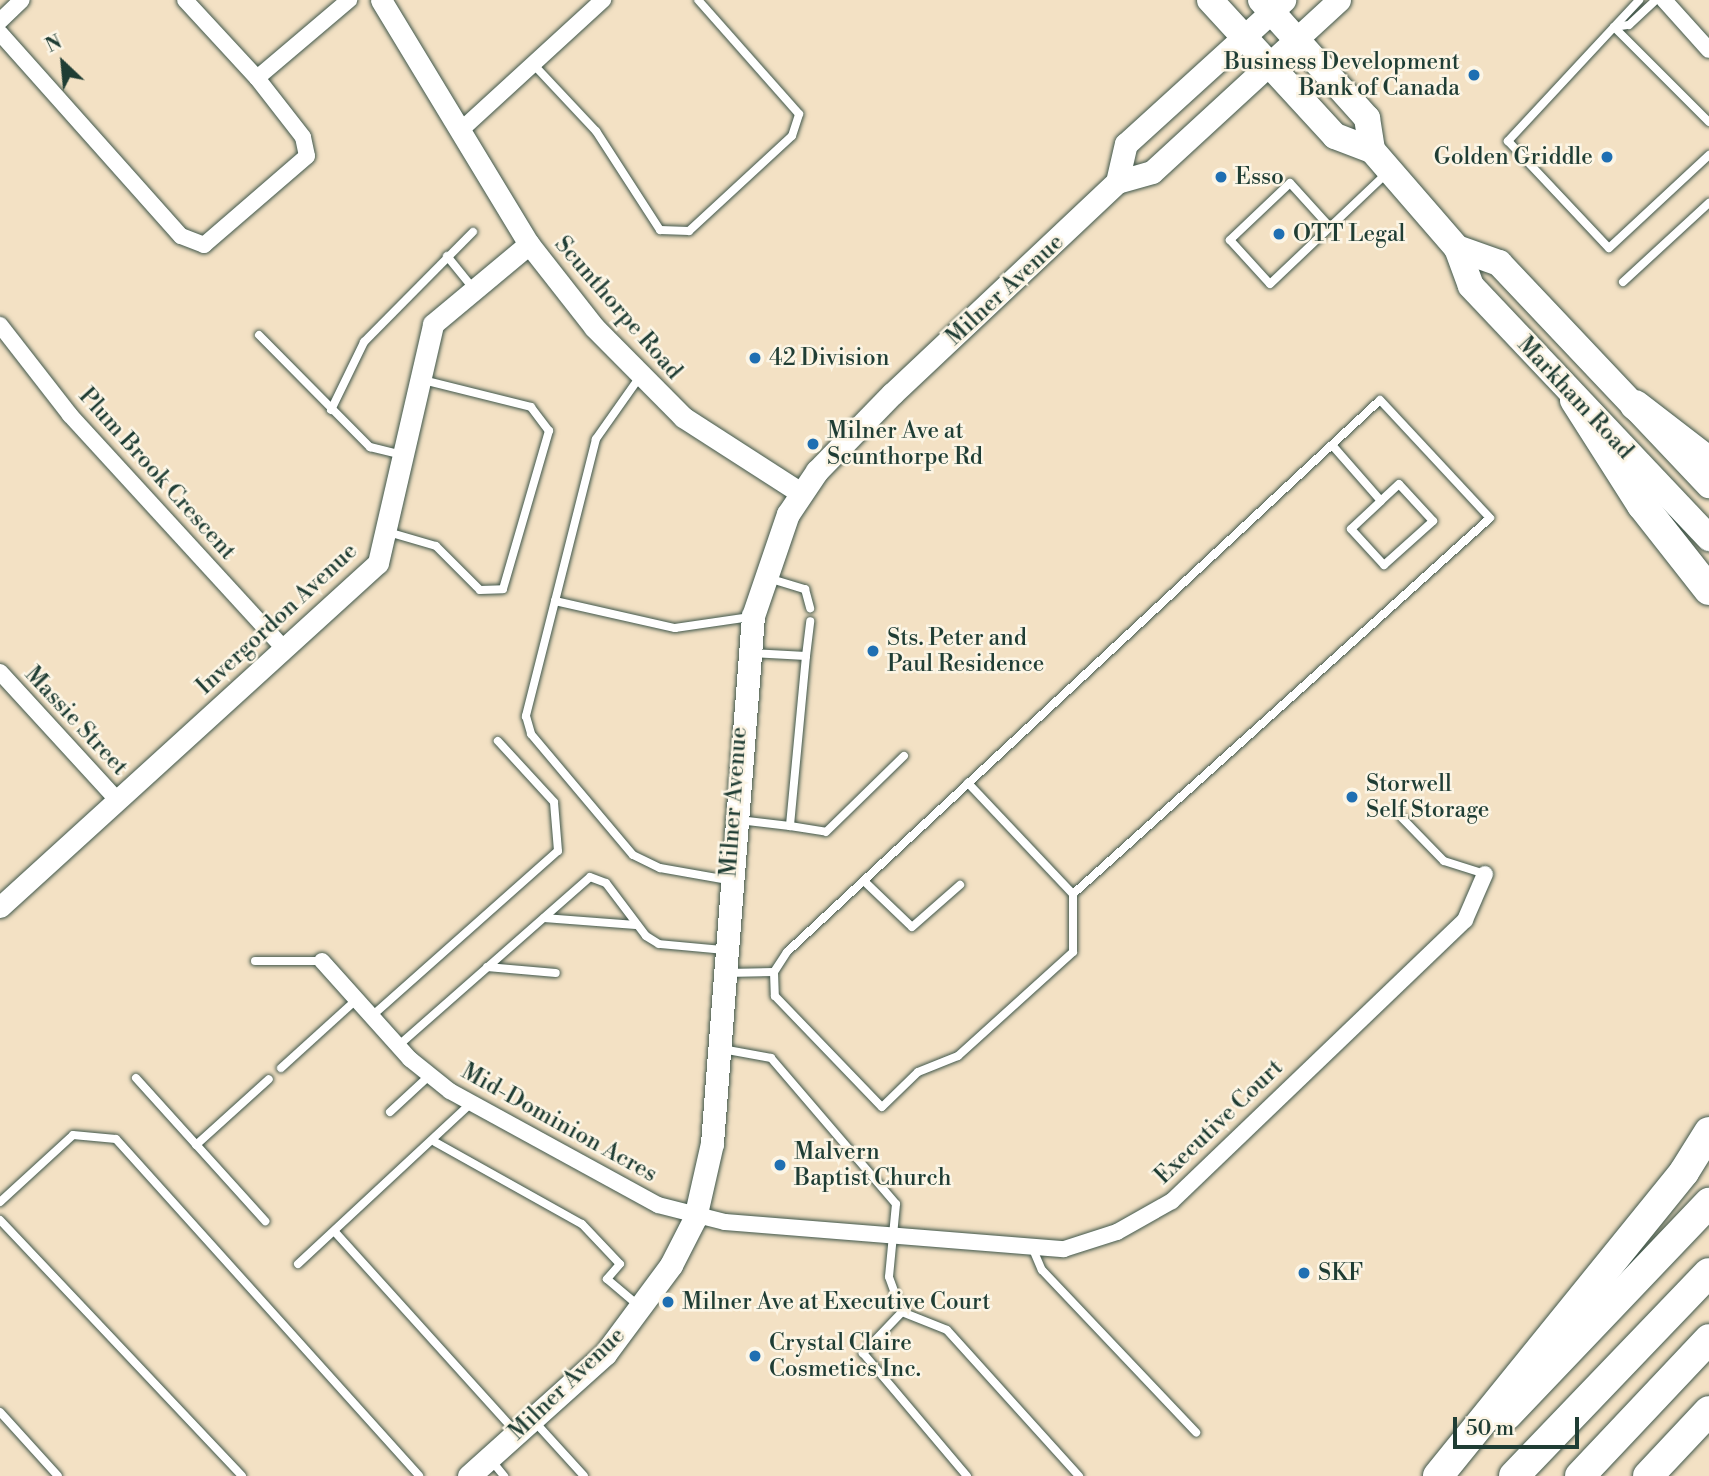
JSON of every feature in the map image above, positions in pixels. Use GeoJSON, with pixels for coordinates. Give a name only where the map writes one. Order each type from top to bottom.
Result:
{"type":"FeatureCollection","features":[{"type":"Feature","properties":{"kind":"highway"},"geometry":{"type":"LineString","coordinates":[[1575,400],[1642,505],[1709,590]]}},
{"type":"Feature","properties":{"kind":"highway"},"geometry":{"type":"LineString","coordinates":[[1635,405],[1709,462]]}},
{"type":"Feature","properties":{"kind":"highway"},"geometry":{"type":"LineString","coordinates":[[1440,1476],[1684,1172],[1709,1132]]}},
{"type":"Feature","properties":{"kind":"highway"},"geometry":{"type":"LineString","coordinates":[[1440,1476],[1550,1375],[1709,1203]]}},
{"type":"Feature","properties":{"kind":"highway"},"geometry":{"type":"LineString","coordinates":[[1514,1476],[1709,1273]]}},
{"type":"Feature","properties":{"kind":"highway"},"geometry":{"type":"LineString","coordinates":[[1580,1476],[1709,1339]]}},
{"type":"Feature","properties":{"kind":"highway"},"geometry":{"type":"LineString","coordinates":[[1648,1476],[1709,1411]]}},
{"type":"Feature","properties":{"kind":"main road","name":"Markham Road"},"geometry":{"type":"LineString","coordinates":[[1210,0],[1335,136],[1372,150],[1457,248],[1471,286],[1575,400],[1709,538]]}},
{"type":"Feature","properties":{"kind":"main road","name":"Milner Avenue"},"geometry":{"type":"LineString","coordinates":[[469,1476],[605,1354],[642,1308],[695,1218],[712,1143],[728,880],[753,616],[762,576],[801,493],[892,394],[1117,182],[1152,172],[1339,0]]}},
{"type":"Feature","properties":{"kind":"main road","name":"Markham Road"},"geometry":{"type":"LineString","coordinates":[[1272,4],[1297,40],[1367,118],[1372,150]]}},
{"type":"Feature","properties":{"kind":"main road"},"geometry":{"type":"LineString","coordinates":[[1117,182],[1126,144],[1244,38],[1272,4]]}},
{"type":"Feature","properties":{"kind":"main road","name":"Markham Road"},"geometry":{"type":"LineString","coordinates":[[1457,248],[1499,263],[1709,485]]}},
{"type":"Feature","properties":{"kind":"street"},"geometry":{"type":"LineString","coordinates":[[0,20],[22,0]]}},
{"type":"Feature","properties":{"kind":"street"},"geometry":{"type":"LineString","coordinates":[[0,33],[190,243],[204,245],[226,230],[307,156],[303,136],[257,78],[185,0]]}},
{"type":"Feature","properties":{"kind":"street"},"geometry":{"type":"LineString","coordinates":[[257,78],[349,0]]}},
{"type":"Feature","properties":{"kind":"street","name":"Scunthorpe Road"},"geometry":{"type":"LineString","coordinates":[[381,0],[529,244],[639,377],[682,417],[801,493]]}},
{"type":"Feature","properties":{"kind":"street"},"geometry":{"type":"LineString","coordinates":[[461,130],[603,0]]}},
{"type":"Feature","properties":{"kind":"street"},"geometry":{"type":"LineString","coordinates":[[1664,0],[1709,50]]}},
{"type":"Feature","properties":{"kind":"street","name":"Invergordon Avenue"},"geometry":{"type":"LineString","coordinates":[[0,907],[372,570],[385,531],[417,378],[433,324],[472,287],[529,244]]}},
{"type":"Feature","properties":{"kind":"street","name":"Plum Brook Crescent"},"geometry":{"type":"LineString","coordinates":[[0,325],[70,415],[285,650]]}},
{"type":"Feature","properties":{"kind":"street","name":"Massie Street"},"geometry":{"type":"LineString","coordinates":[[0,672],[118,801]]}},
{"type":"Feature","properties":{"kind":"street","name":"Executive Court"},"geometry":{"type":"LineString","coordinates":[[695,1218],[892,1238],[1064,1249],[1117,1232],[1172,1200],[1465,920],[1485,874]]}},
{"type":"Feature","properties":{"kind":"street","name":"Mid-Dominion Acres"},"geometry":{"type":"LineString","coordinates":[[322,961],[399,1045],[470,1104],[658,1205],[695,1218]]}},
{"type":"Feature","properties":{"kind":"lane"},"geometry":{"type":"LineString","coordinates":[[533,64],[596,131],[660,230],[689,231],[792,136],[799,114],[698,0]]}},
{"type":"Feature","properties":{"kind":"lane"},"geometry":{"type":"LineString","coordinates":[[1639,0],[1508,141],[1609,248],[1709,155]]}},
{"type":"Feature","properties":{"kind":"lane"},"geometry":{"type":"LineString","coordinates":[[1614,27],[1629,25],[1656,0]]}},
{"type":"Feature","properties":{"kind":"lane"},"geometry":{"type":"LineString","coordinates":[[1614,27],[1709,122]]}},
{"type":"Feature","properties":{"kind":"lane"},"geometry":{"type":"LineString","coordinates":[[1329,226],[1290,183],[1230,240],[1270,284],[1390,171]]}},
{"type":"Feature","properties":{"kind":"lane"},"geometry":{"type":"LineString","coordinates":[[1623,282],[1709,203]]}},
{"type":"Feature","properties":{"kind":"lane"},"geometry":{"type":"LineString","coordinates":[[331,410],[364,342],[473,232]]}},
{"type":"Feature","properties":{"kind":"lane"},"geometry":{"type":"LineString","coordinates":[[447,256],[472,287]]}},
{"type":"Feature","properties":{"kind":"lane"},"geometry":{"type":"LineString","coordinates":[[259,335],[370,447],[402,454]]}},
{"type":"Feature","properties":{"kind":"lane"},"geometry":{"type":"LineString","coordinates":[[639,377],[596,439],[526,716],[531,734],[633,855],[660,868],[728,880]]}},
{"type":"Feature","properties":{"kind":"lane"},"geometry":{"type":"LineString","coordinates":[[385,531],[436,546],[480,590],[503,589],[549,430],[531,407],[417,378]]}},
{"type":"Feature","properties":{"kind":"lane"},"geometry":{"type":"LineString","coordinates":[[968,783],[1073,894],[1073,952],[958,1056],[918,1072],[882,1107],[775,996],[774,972],[787,952],[864,881],[968,783],[1380,400],[1490,518],[1073,894]]}},
{"type":"Feature","properties":{"kind":"lane"},"geometry":{"type":"LineString","coordinates":[[1332,445],[1381,501]]}},
{"type":"Feature","properties":{"kind":"lane"},"geometry":{"type":"LineString","coordinates":[[1399,485],[1433,520],[1384,565],[1351,529],[1381,501],[1399,485]]}},
{"type":"Feature","properties":{"kind":"lane"},"geometry":{"type":"LineString","coordinates":[[762,576],[805,589],[810,608]]}},
{"type":"Feature","properties":{"kind":"lane"},"geometry":{"type":"LineString","coordinates":[[555,601],[675,628],[753,616]]}},
{"type":"Feature","properties":{"kind":"lane"},"geometry":{"type":"LineString","coordinates":[[790,826],[810,621]]}},
{"type":"Feature","properties":{"kind":"lane"},"geometry":{"type":"LineString","coordinates":[[748,653],[806,656]]}},
{"type":"Feature","properties":{"kind":"lane"},"geometry":{"type":"LineString","coordinates":[[373,1016],[558,851],[554,802],[498,741]]}},
{"type":"Feature","properties":{"kind":"lane"},"geometry":{"type":"LineString","coordinates":[[733,819],[826,832],[904,756]]}},
{"type":"Feature","properties":{"kind":"lane"},"geometry":{"type":"LineString","coordinates":[[1402,818],[1444,861],[1485,874]]}},
{"type":"Feature","properties":{"kind":"lane"},"geometry":{"type":"LineString","coordinates":[[399,1045],[544,918],[583,880],[597,878],[636,925],[659,944],[774,972]]}},
{"type":"Feature","properties":{"kind":"lane"},"geometry":{"type":"LineString","coordinates":[[864,881],[912,927],[960,885]]}},
{"type":"Feature","properties":{"kind":"lane"},"geometry":{"type":"LineString","coordinates":[[544,918],[636,925]]}},
{"type":"Feature","properties":{"kind":"lane"},"geometry":{"type":"LineString","coordinates":[[255,961],[322,961]]}},
{"type":"Feature","properties":{"kind":"lane"},"geometry":{"type":"LineString","coordinates":[[486,967],[556,973]]}},
{"type":"Feature","properties":{"kind":"lane"},"geometry":{"type":"LineString","coordinates":[[281,1068],[357,999]]}},
{"type":"Feature","properties":{"kind":"lane"},"geometry":{"type":"LineString","coordinates":[[719,1049],[771,1058],[896,1204],[889,1277],[902,1312],[947,1330],[1079,1476]]}},
{"type":"Feature","properties":{"kind":"lane"},"geometry":{"type":"LineString","coordinates":[[390,1112],[431,1074]]}},
{"type":"Feature","properties":{"kind":"lane"},"geometry":{"type":"LineString","coordinates":[[136,1077],[265,1221]]}},
{"type":"Feature","properties":{"kind":"lane"},"geometry":{"type":"LineString","coordinates":[[196,1145],[270,1079]]}},
{"type":"Feature","properties":{"kind":"lane"},"geometry":{"type":"LineString","coordinates":[[299,1264],[435,1142],[470,1104]]}},
{"type":"Feature","properties":{"kind":"lane"},"geometry":{"type":"LineString","coordinates":[[0,1202],[73,1135],[116,1139],[419,1476]]}},
{"type":"Feature","properties":{"kind":"lane"},"geometry":{"type":"LineString","coordinates":[[435,1142],[582,1224],[620,1264],[607,1279],[642,1308]]}},
{"type":"Feature","properties":{"kind":"lane"},"geometry":{"type":"LineString","coordinates":[[0,1220],[242,1476]]}},
{"type":"Feature","properties":{"kind":"lane"},"geometry":{"type":"LineString","coordinates":[[335,1232],[525,1426],[584,1476]]}},
{"type":"Feature","properties":{"kind":"lane"},"geometry":{"type":"LineString","coordinates":[[1032,1247],[1042,1270],[1196,1432]]}},
{"type":"Feature","properties":{"kind":"lane"},"geometry":{"type":"LineString","coordinates":[[902,1312],[863,1353],[967,1476]]}},
{"type":"Feature","properties":{"kind":"lane"},"geometry":{"type":"LineString","coordinates":[[0,1412],[58,1476]]}},
{"type":"Feature","properties":{"kind":"lane"},"geometry":{"type":"LineString","coordinates":[[489,1458],[504,1476]]}},
{"type":"Feature","properties":{"kind":"place","name":"Business Development Bank of Canada"},"geometry":{"type":"Point","coordinates":[1474,75]}},
{"type":"Feature","properties":{"kind":"place","name":"Golden Griddle"},"geometry":{"type":"Point","coordinates":[1607,157]}},
{"type":"Feature","properties":{"kind":"place","name":"Esso"},"geometry":{"type":"Point","coordinates":[1221,177]}},
{"type":"Feature","properties":{"kind":"place","name":"OTT Legal"},"geometry":{"type":"Point","coordinates":[1279,234]}},
{"type":"Feature","properties":{"kind":"place","name":"42 Division"},"geometry":{"type":"Point","coordinates":[755,358]}},
{"type":"Feature","properties":{"kind":"place","name":"Milner Ave at Scunthorpe Rd"},"geometry":{"type":"Point","coordinates":[813,444]}},
{"type":"Feature","properties":{"kind":"place","name":"Sts. Peter and Paul Residence"},"geometry":{"type":"Point","coordinates":[873,651]}},
{"type":"Feature","properties":{"kind":"place","name":"Storwell Self Storage"},"geometry":{"type":"Point","coordinates":[1352,797]}},
{"type":"Feature","properties":{"kind":"place","name":"Malvern Baptist Church"},"geometry":{"type":"Point","coordinates":[780,1165]}},
{"type":"Feature","properties":{"kind":"place","name":"SKF"},"geometry":{"type":"Point","coordinates":[1304,1273]}},
{"type":"Feature","properties":{"kind":"place","name":"Milner Ave at Executive Court"},"geometry":{"type":"Point","coordinates":[668,1302]}},
{"type":"Feature","properties":{"kind":"place","name":"Crystal Claire Cosmetics Inc."},"geometry":{"type":"Point","coordinates":[755,1356]}}]}
